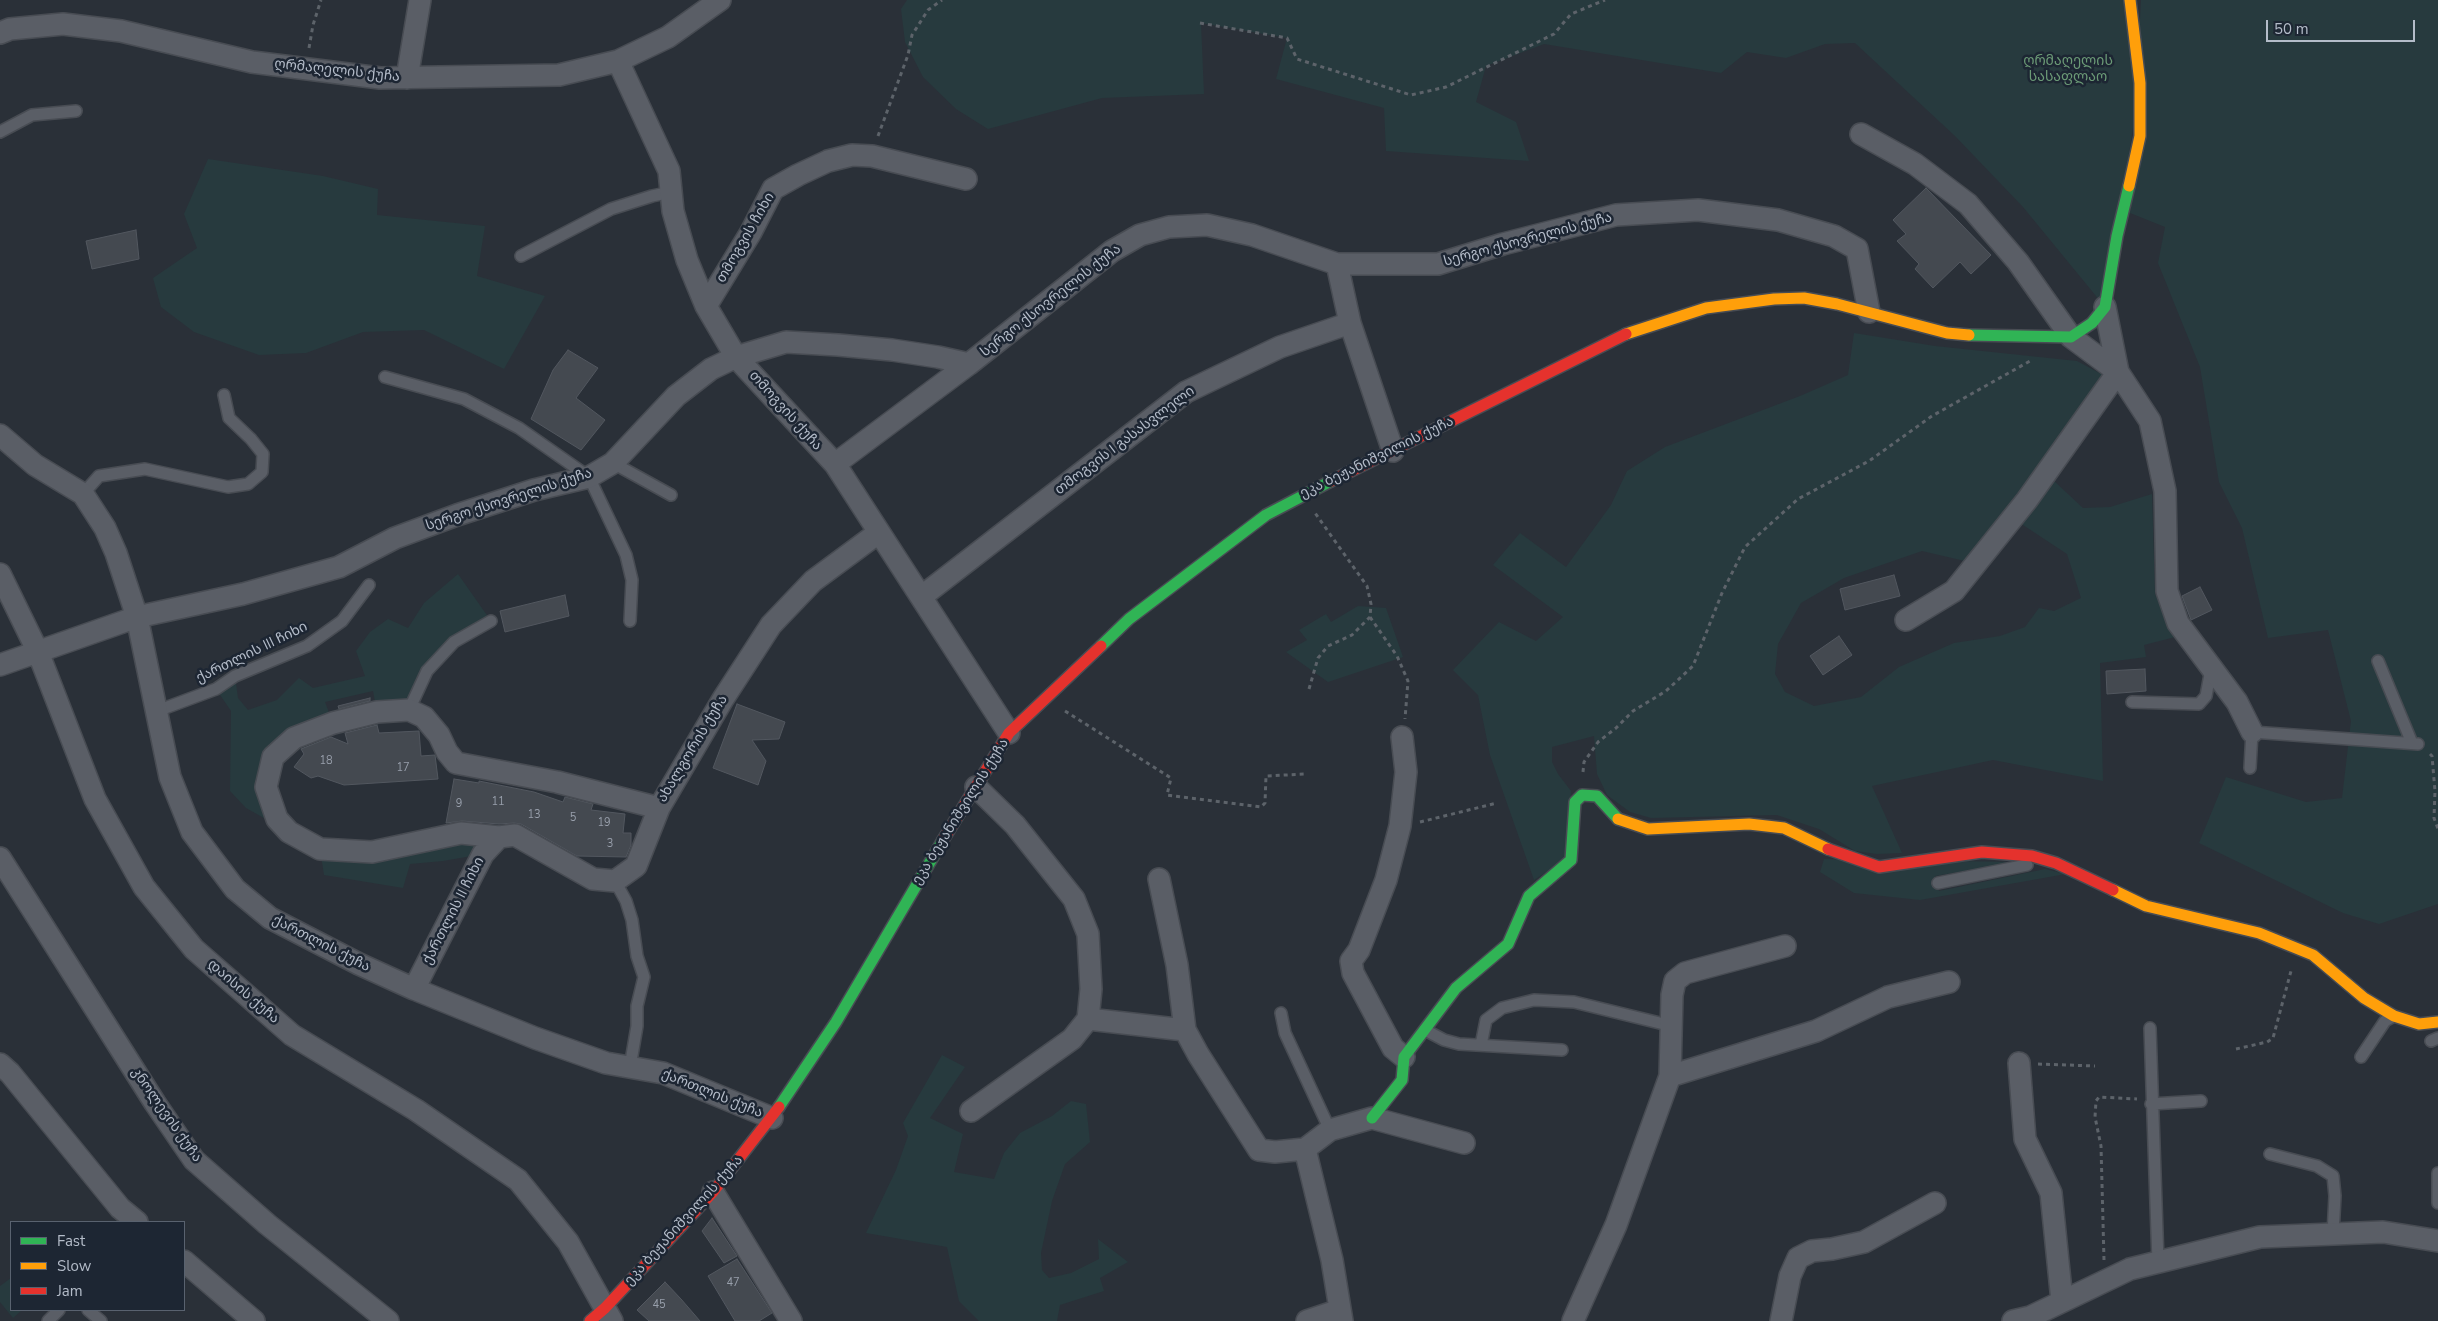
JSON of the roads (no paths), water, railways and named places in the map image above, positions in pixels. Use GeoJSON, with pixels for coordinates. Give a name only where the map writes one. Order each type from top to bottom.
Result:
{"type":"FeatureCollection","features":[{"type":"Feature","properties":{"kind":"street"},"geometry":{"type":"LineString","coordinates":[[407,78],[420,0]]}},
{"type":"Feature","properties":{"kind":"street","name":"ღრმაღელის ქუჩა"},"geometry":{"type":"LineString","coordinates":[[0,33],[10,29],[63,24],[122,31],[252,62],[380,78],[559,75],[618,61],[668,37],[720,0]]}},
{"type":"Feature","properties":{"kind":"street"},"geometry":{"type":"LineString","coordinates":[[1906,620],[1954,591],[2026,500],[2118,372],[2105,306],[2117,236],[2140,136],[2140,84],[2130,0]]}},
{"type":"Feature","properties":{"kind":"street","name":"თმოგვის ქუჩა"},"geometry":{"type":"LineString","coordinates":[[618,61],[669,171],[673,212],[687,260],[706,306],[736,357],[835,464],[1009,733]]}},
{"type":"Feature","properties":{"kind":"street"},"geometry":{"type":"LineString","coordinates":[[1861,134],[1914,164],[1968,204],[2018,262],[2071,338],[2118,372],[2150,421],[2165,491],[2167,592],[2178,623],[2237,702],[2252,732]]}},
{"type":"Feature","properties":{"kind":"street","name":"თმოგვის ჩიხი"},"geometry":{"type":"LineString","coordinates":[[706,306],[751,232],[773,189],[828,161],[852,155],[872,156],[966,179]]}},
{"type":"Feature","properties":{"kind":"street","name":"სერგო ქსოვრელის ქუჩა"},"geometry":{"type":"LineString","coordinates":[[0,664],[137,617],[242,594],[339,567],[395,538],[457,515],[534,490],[589,477],[613,463],[676,396],[711,368],[736,357],[786,342],[892,350],[969,364],[1112,251],[1140,235],[1169,227],[1207,225],[1252,234],[1337,264],[1438,264],[1503,244],[1616,215],[1698,210],[1778,220],[1834,236],[1856,249],[1869,312]]}},
{"type":"Feature","properties":{"kind":"street"},"geometry":{"type":"LineString","coordinates":[[1337,264],[1350,323],[1393,451]]}},
{"type":"Feature","properties":{"kind":"street","name":"ეკა ბეჟანიშვილის ქუჩა"},"geometry":{"type":"LineString","coordinates":[[602,1317],[713,1192],[772,1118],[836,1022],[889,929],[1009,733],[1129,619],[1266,515],[1302,494],[1393,451],[1633,331],[1706,308],[1774,299],[1804,298],[1869,312],[1947,333],[2071,338]]}},
{"type":"Feature","properties":{"kind":"street"},"geometry":{"type":"LineString","coordinates":[[2071,338],[2092,323],[2105,306]]}},
{"type":"Feature","properties":{"kind":"street","name":"თმოგვის I გასასვლელი"},"geometry":{"type":"LineString","coordinates":[[921,597],[1186,392],[1280,347],[1350,323]]}},
{"type":"Feature","properties":{"kind":"street"},"geometry":{"type":"LineString","coordinates":[[835,464],[969,364]]}},
{"type":"Feature","properties":{"kind":"street","name":"ქართლის ქუჩა"},"geometry":{"type":"LineString","coordinates":[[0,435],[35,465],[83,494],[105,528],[137,617],[170,777],[192,832],[235,889],[270,918],[359,964],[414,989],[535,1038],[606,1063],[663,1073],[772,1118]]}},
{"type":"Feature","properties":{"kind":"street","name":"ახალგორის ქუჩა"},"geometry":{"type":"LineString","coordinates":[[409,710],[424,717],[439,735],[447,752],[456,762],[558,782],[659,808],[723,699],[771,625],[813,581],[878,533]]}},
{"type":"Feature","properties":{"kind":"street","name":"დაისის ქუჩა"},"geometry":{"type":"LineString","coordinates":[[0,574],[38,652],[99,807],[144,887],[194,949],[292,1035],[416,1110],[518,1180],[568,1242],[602,1317]]}},
{"type":"Feature","properties":{"kind":"street"},"geometry":{"type":"LineString","coordinates":[[409,710],[377,712],[333,723],[294,738],[273,757],[266,787],[277,819],[289,832],[320,849],[372,852],[461,833],[500,837],[515,835],[593,879],[615,881],[636,866],[659,808]]}},
{"type":"Feature","properties":{"kind":"street"},"geometry":{"type":"LineString","coordinates":[[1402,737],[1406,772],[1400,826],[1386,880],[1359,950],[1351,961],[1353,973],[1393,1048],[1404,1057]]}},
{"type":"Feature","properties":{"kind":"street"},"geometry":{"type":"LineString","coordinates":[[971,1111],[1072,1039],[1088,1019],[1091,989],[1088,934],[1074,899],[1015,825],[976,786]]}},
{"type":"Feature","properties":{"kind":"street"},"geometry":{"type":"LineString","coordinates":[[1372,1118],[1402,1080],[1404,1057],[1456,988],[1508,944],[1529,896],[1571,860],[1575,802],[1582,795],[1597,796],[1619,820],[1648,828],[1749,824],[1784,828],[1838,855],[1879,867],[1982,852],[2032,856],[2066,867],[2146,906],[2260,932],[2313,955],[2364,998],[2394,1016],[2419,1024],[2438,1022]]}},
{"type":"Feature","properties":{"kind":"street","name":"ქართლის II ჩიხი"},"geometry":{"type":"LineString","coordinates":[[414,989],[483,854],[500,837]]}},
{"type":"Feature","properties":{"kind":"street","name":"კნოლევის ქუჩა"},"geometry":{"type":"LineString","coordinates":[[0,858],[150,1095],[194,1160],[268,1224],[388,1321]]}},
{"type":"Feature","properties":{"kind":"street"},"geometry":{"type":"LineString","coordinates":[[1159,879],[1177,965],[1185,1030],[1198,1054],[1259,1150],[1275,1152],[1305,1149],[1330,1130],[1372,1118],[1464,1143]]}},
{"type":"Feature","properties":{"kind":"street"},"geometry":{"type":"LineString","coordinates":[[1573,1321],[1616,1225],[1670,1076],[1672,995],[1675,981],[1685,973],[1785,946]]}},
{"type":"Feature","properties":{"kind":"street"},"geometry":{"type":"LineString","coordinates":[[1670,1076],[1816,1031],[1888,997],[1949,982]]}},
{"type":"Feature","properties":{"kind":"street"},"geometry":{"type":"LineString","coordinates":[[1088,1019],[1185,1030]]}},
{"type":"Feature","properties":{"kind":"street"},"geometry":{"type":"LineString","coordinates":[[2019,1063],[2025,1139],[2050,1193],[2062,1301]]}},
{"type":"Feature","properties":{"kind":"street"},"geometry":{"type":"LineString","coordinates":[[0,1064],[10,1073],[120,1208],[136,1221]]}},
{"type":"Feature","properties":{"kind":"street"},"geometry":{"type":"LineString","coordinates":[[1305,1149],[1332,1260],[1341,1316],[1307,1321]]}},
{"type":"Feature","properties":{"kind":"street"},"geometry":{"type":"LineString","coordinates":[[713,1192],[791,1321]]}},
{"type":"Feature","properties":{"kind":"street"},"geometry":{"type":"LineString","coordinates":[[1781,1321],[1790,1276],[1798,1258],[1812,1250],[1832,1249],[1864,1242],[1900,1220],[1935,1203]]}},
{"type":"Feature","properties":{"kind":"street"},"geometry":{"type":"LineString","coordinates":[[2014,1321],[2030,1317],[2130,1269],[2260,1237],[2383,1232],[2438,1241]]}},
{"type":"Feature","properties":{"kind":"street"},"geometry":{"type":"LineString","coordinates":[[185,1262],[254,1321]]}},
{"type":"Feature","properties":{"kind":"lane"},"geometry":{"type":"LineString","coordinates":[[0,132],[32,115],[76,111]]}},
{"type":"Feature","properties":{"kind":"lane"},"geometry":{"type":"LineString","coordinates":[[521,256],[611,209],[671,192]]}},
{"type":"Feature","properties":{"kind":"lane"},"geometry":{"type":"LineString","coordinates":[[385,377],[464,399],[519,428],[589,477],[626,555],[632,580],[630,621]]}},
{"type":"Feature","properties":{"kind":"lane"},"geometry":{"type":"LineString","coordinates":[[83,494],[99,476],[145,469],[228,488],[248,484],[262,472],[263,454],[251,439],[229,418],[224,395]]}},
{"type":"Feature","properties":{"kind":"lane"},"geometry":{"type":"LineString","coordinates":[[613,463],[671,495]]}},
{"type":"Feature","properties":{"kind":"lane","name":"ქართლის III ჩიხი"},"geometry":{"type":"LineString","coordinates":[[157,711],[216,689],[235,676],[306,646],[342,621],[369,585]]}},
{"type":"Feature","properties":{"kind":"lane"},"geometry":{"type":"LineString","coordinates":[[409,710],[427,671],[448,648],[454,642],[491,621]]}},
{"type":"Feature","properties":{"kind":"lane"},"geometry":{"type":"LineString","coordinates":[[2250,768],[2252,732],[2415,743],[2378,661]]}},
{"type":"Feature","properties":{"kind":"lane"},"geometry":{"type":"LineString","coordinates":[[2132,702],[2199,704],[2206,696],[2211,669]]}},
{"type":"Feature","properties":{"kind":"lane"},"geometry":{"type":"LineString","coordinates":[[1938,882],[2027,865],[2066,867]]}},
{"type":"Feature","properties":{"kind":"lane"},"geometry":{"type":"LineString","coordinates":[[615,881],[626,901],[632,920],[634,942],[644,977],[637,1006],[637,1026],[630,1067]]}},
{"type":"Feature","properties":{"kind":"lane"},"geometry":{"type":"LineString","coordinates":[[1481,1045],[1486,1020],[1502,1008],[1534,1000],[1574,1002],[1672,1026]]}},
{"type":"Feature","properties":{"kind":"lane"},"geometry":{"type":"LineString","coordinates":[[1281,1013],[1285,1033],[1330,1130]]}},
{"type":"Feature","properties":{"kind":"lane"},"geometry":{"type":"LineString","coordinates":[[2361,1057],[2385,1021],[2394,1016]]}},
{"type":"Feature","properties":{"kind":"lane"},"geometry":{"type":"LineString","coordinates":[[2150,1028],[2158,1262]]}},
{"type":"Feature","properties":{"kind":"lane"},"geometry":{"type":"LineString","coordinates":[[1425,1030],[1444,1040],[1481,1045],[1562,1050]]}},
{"type":"Feature","properties":{"kind":"lane"},"geometry":{"type":"LineString","coordinates":[[2151,1101],[2202,1100]]}},
{"type":"Feature","properties":{"kind":"lane"},"geometry":{"type":"LineString","coordinates":[[2270,1154],[2317,1166],[2333,1176],[2335,1196],[2334,1234]]}},
{"type":"Feature","properties":{"kind":"lane"},"geometry":{"type":"LineString","coordinates":[[2438,1173],[2438,1203]]}},
{"type":"Feature","properties":{"kind":"lane"},"geometry":{"type":"LineString","coordinates":[[48,1321],[58,1311]]}},
{"type":"Feature","properties":{"kind":"lane"},"geometry":{"type":"LineString","coordinates":[[89,1311],[100,1321]]}},
{"type":"Feature","properties":{"kind":"park label","name":"ღრმაღელის სასაფლაო"},"geometry":{"type":"Point","coordinates":[2068,70]}}]}
